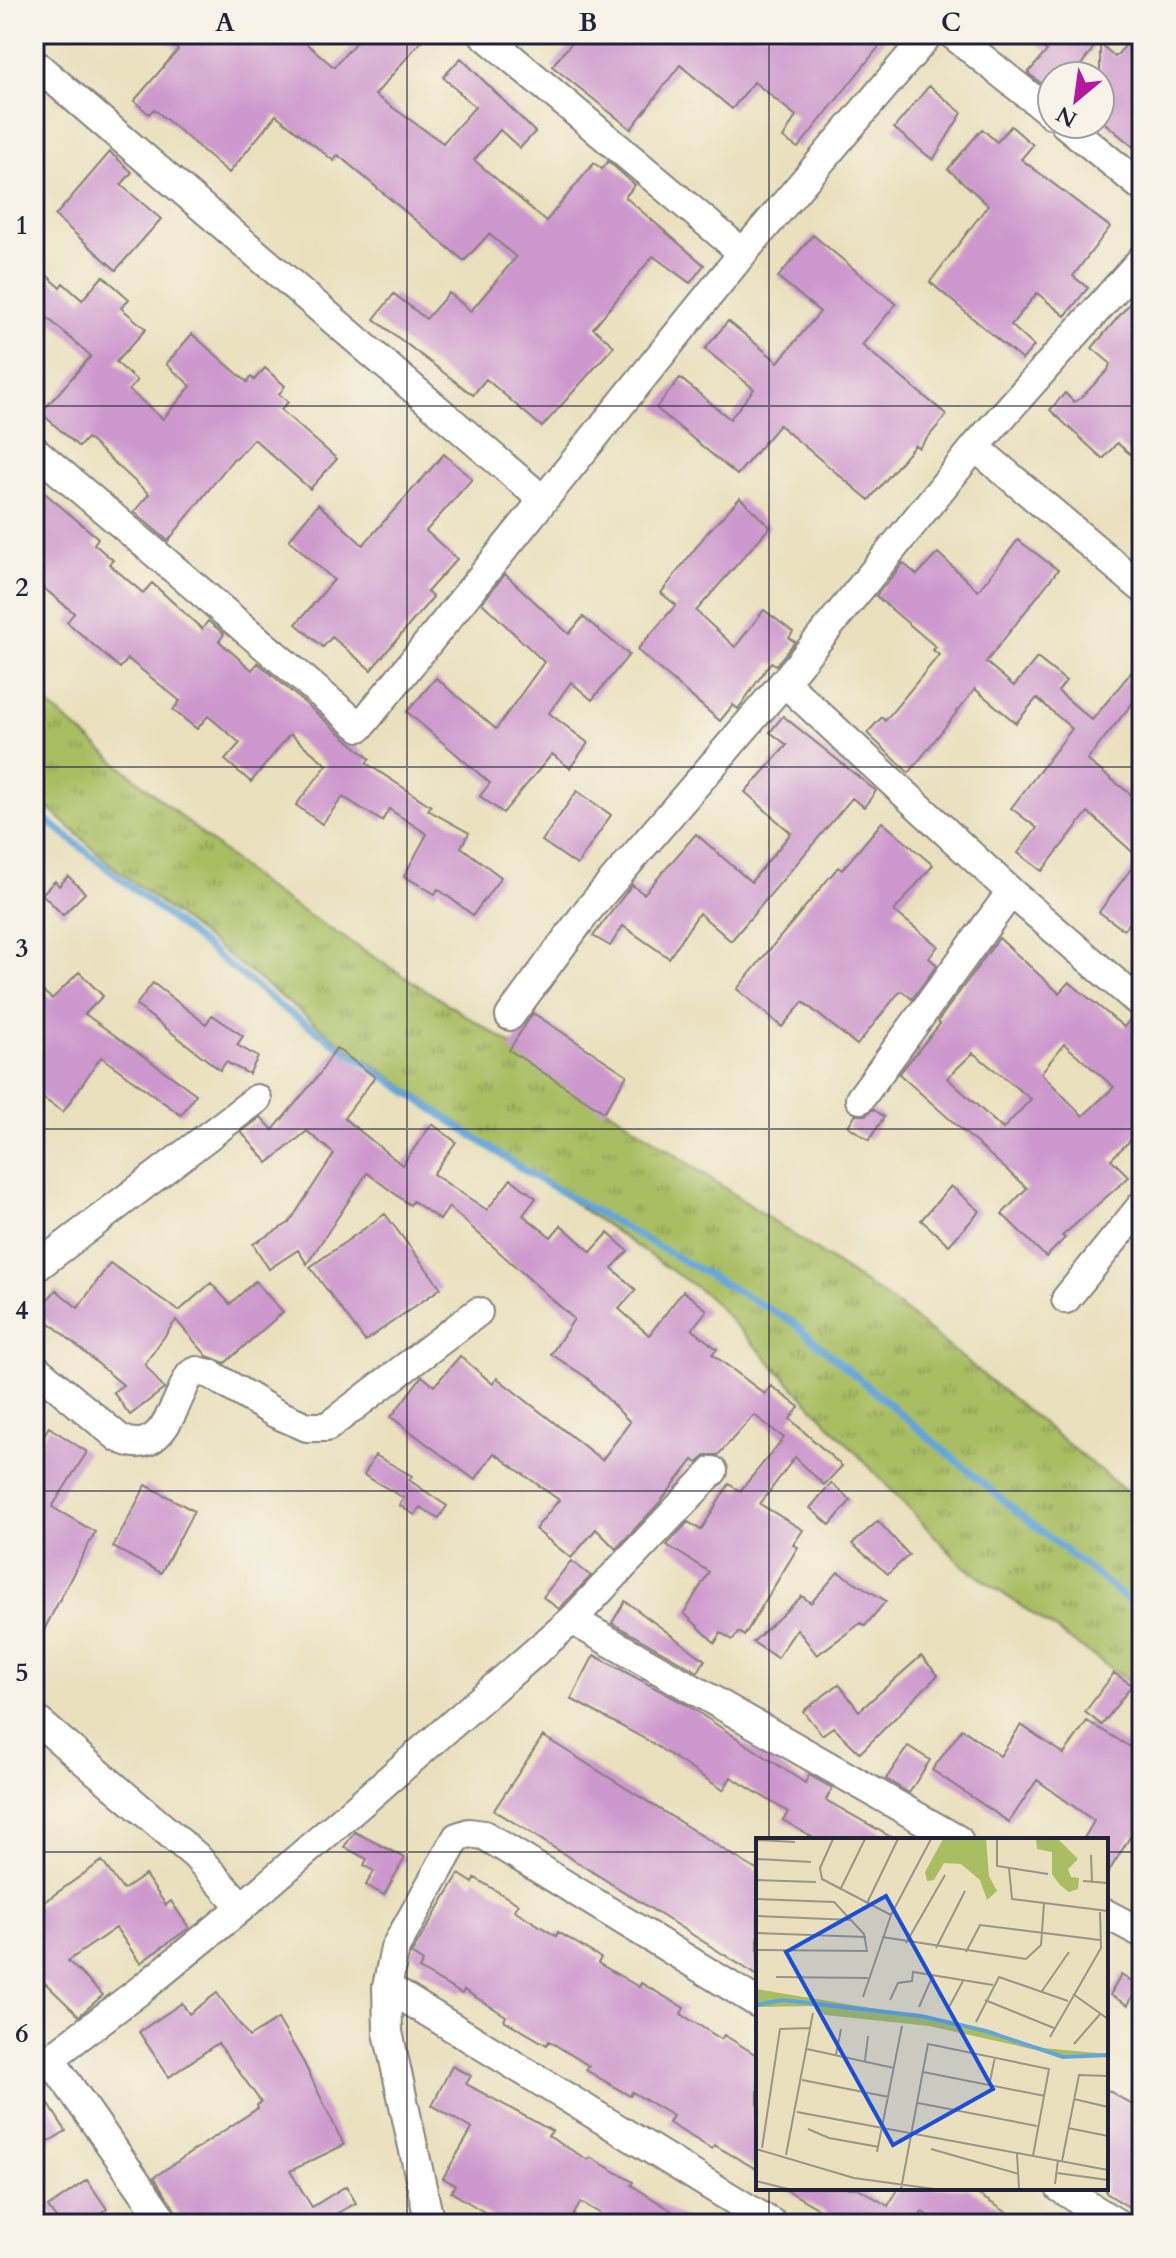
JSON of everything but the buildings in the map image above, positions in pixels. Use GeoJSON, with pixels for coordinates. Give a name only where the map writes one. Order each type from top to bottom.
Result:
{"type":"FeatureCollection","features":[{"type":"Feature","properties":{"kind":"street"},"geometry":{"type":"LineString","coordinates":[[483,34],[743,253]]}},
{"type":"Feature","properties":{"kind":"street"},"geometry":{"type":"LineString","coordinates":[[34,450],[360,727],[743,253],[929,34]]}},
{"type":"Feature","properties":{"kind":"street"},"geometry":{"type":"LineString","coordinates":[[952,34],[1036,101]]}},
{"type":"Feature","properties":{"kind":"street"},"geometry":{"type":"LineString","coordinates":[[34,63],[542,499]]}},
{"type":"Feature","properties":{"kind":"street"},"geometry":{"type":"LineString","coordinates":[[1085,140],[1142,187]]}},
{"type":"Feature","properties":{"kind":"street"},"geometry":{"type":"LineString","coordinates":[[510,1016],[588,910],[784,682],[975,447],[1142,259]]}},
{"type":"Feature","properties":{"kind":"street"},"geometry":{"type":"LineString","coordinates":[[975,447],[1142,588]]}},
{"type":"Feature","properties":{"kind":"street"},"geometry":{"type":"LineString","coordinates":[[784,682],[1011,892],[1142,1005]]}},
{"type":"Feature","properties":{"kind":"street"},"geometry":{"type":"LineString","coordinates":[[860,1099],[1011,892]]}},
{"type":"Feature","properties":{"kind":"street"},"geometry":{"type":"LineString","coordinates":[[34,1269],[257,1099]]}},
{"type":"Feature","properties":{"kind":"street"},"geometry":{"type":"LineString","coordinates":[[1066,1299],[1142,1205]]}},
{"type":"Feature","properties":{"kind":"street"},"geometry":{"type":"LineString","coordinates":[[34,1367],[119,1438],[133,1445],[147,1445],[157,1437],[190,1375],[197,1371],[210,1374],[307,1427],[327,1427],[478,1312]]}},
{"type":"Feature","properties":{"kind":"street"},"geometry":{"type":"LineString","coordinates":[[166,2224],[42,2065],[242,1907],[572,1620],[713,1471]]}},
{"type":"Feature","properties":{"kind":"street"},"geometry":{"type":"LineString","coordinates":[[572,1620],[954,1838]]}},
{"type":"Feature","properties":{"kind":"street"},"geometry":{"type":"LineString","coordinates":[[41,1733],[196,1856],[242,1907]]}},
{"type":"Feature","properties":{"kind":"street"},"geometry":{"type":"LineString","coordinates":[[433,2221],[388,2032],[387,1987],[395,1948],[457,1837],[469,1833],[484,1835],[756,2002]]}},
{"type":"Feature","properties":{"kind":"street"},"geometry":{"type":"LineString","coordinates":[[1108,1915],[1142,1933]]}},
{"type":"Feature","properties":{"kind":"street"},"geometry":{"type":"LineString","coordinates":[[387,1987],[773,2224]]}},
{"type":"Feature","properties":{"kind":"street"},"geometry":{"type":"LineString","coordinates":[[1063,2190],[1118,2224]]}},
{"type":"Feature","properties":{"kind":"green space"},"geometry":{"type":"Polygon","coordinates":[[[34,693],[266,888],[545,1066],[900,1307],[1139,1502],[1142,1512],[1142,1690],[962,1565],[707,1295],[330,1035],[110,864],[34,795],[34,693]]]}},
{"type":"Feature","properties":{"kind":"waterway"},"geometry":{"type":"LineString","coordinates":[[34,810],[284,1009],[531,1175],[792,1322],[1017,1512],[1142,1611]]}}]}
